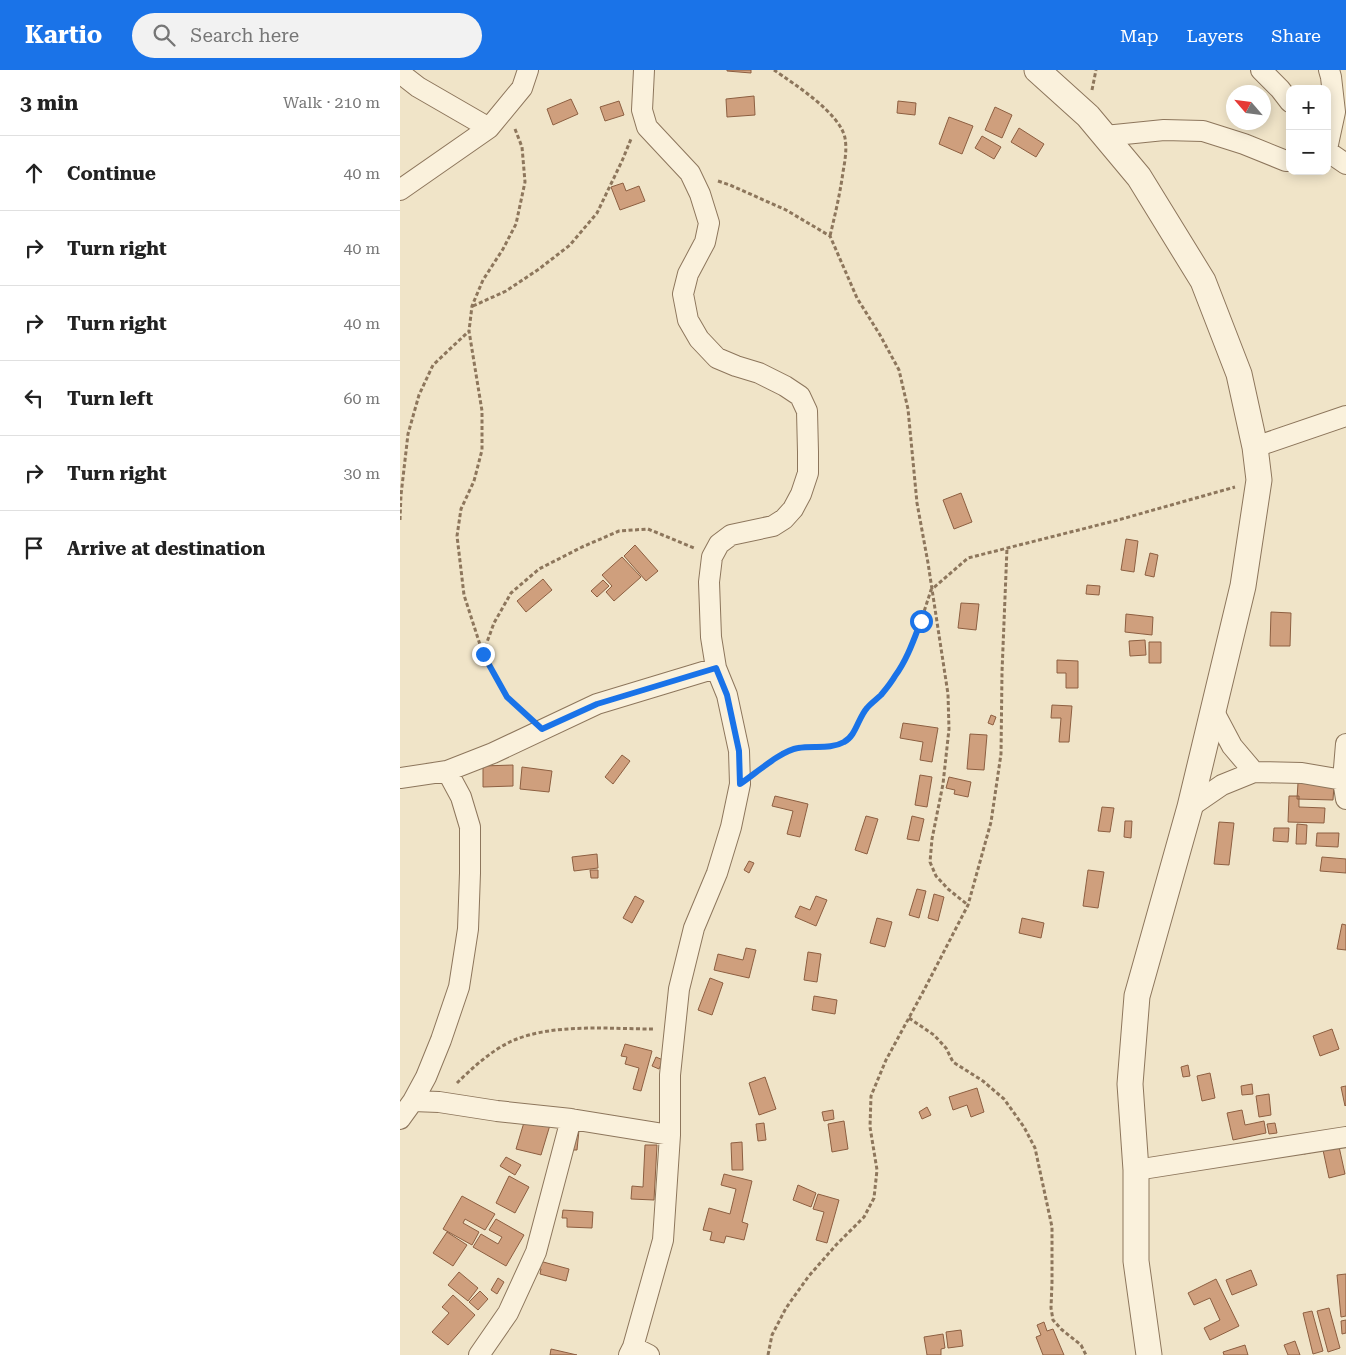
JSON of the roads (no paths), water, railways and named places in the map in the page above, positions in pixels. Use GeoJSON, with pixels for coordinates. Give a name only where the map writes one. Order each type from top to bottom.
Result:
{"type":"FeatureCollection","features":[{"type":"Feature","properties":{"kind":"street"},"geometry":{"type":"LineString","coordinates":[[400,190],[489,128],[522,88],[528,70]]}},
{"type":"Feature","properties":{"kind":"street"},"geometry":{"type":"LineString","coordinates":[[637,1352],[663,1240],[670,1135],[670,1075],[679,989],[694,928],[718,873],[731,827],[740,784],[739,751],[727,695],[716,668],[711,637],[709,582],[712,557],[719,544],[732,535],[773,526],[784,519],[793,509],[808,473],[807,411],[800,396],[759,373],[717,358],[699,339],[688,320],[683,294],[688,274],[705,242],[709,223],[700,194],[690,173],[647,127],[642,110],[644,70]]}},
{"type":"Feature","properties":{"kind":"street"},"geometry":{"type":"LineString","coordinates":[[1037,70],[1088,116],[1139,177],[1203,281],[1240,374],[1255,447],[1258,480],[1243,586],[1214,712],[1190,807],[1137,996],[1130,1084],[1136,1170],[1136,1261],[1150,1355]]}},
{"type":"Feature","properties":{"kind":"street"},"geometry":{"type":"LineString","coordinates":[[1261,70],[1286,97]]}},
{"type":"Feature","properties":{"kind":"street"},"geometry":{"type":"LineString","coordinates":[[1329,70],[1335,112],[1331,131]]}},
{"type":"Feature","properties":{"kind":"street"},"geometry":{"type":"LineString","coordinates":[[400,73],[418,87],[489,128]]}},
{"type":"Feature","properties":{"kind":"street"},"geometry":{"type":"LineString","coordinates":[[1105,136],[1164,130],[1203,131],[1244,144],[1286,161]]}},
{"type":"Feature","properties":{"kind":"street"},"geometry":{"type":"LineString","coordinates":[[1331,153],[1346,164]]}},
{"type":"Feature","properties":{"kind":"street"},"geometry":{"type":"LineString","coordinates":[[1255,447],[1346,416]]}},
{"type":"Feature","properties":{"kind":"street"},"geometry":{"type":"LineString","coordinates":[[400,778],[447,771],[493,753],[597,704],[716,668]]}},
{"type":"Feature","properties":{"kind":"street"},"geometry":{"type":"LineString","coordinates":[[1214,712],[1232,746],[1254,772]]}},
{"type":"Feature","properties":{"kind":"street"},"geometry":{"type":"LineString","coordinates":[[1190,807],[1222,785],[1254,772],[1302,773],[1344,790],[1346,744]]}},
{"type":"Feature","properties":{"kind":"street"},"geometry":{"type":"LineString","coordinates":[[400,1119],[413,1101],[426,1077],[441,1040],[459,987],[468,930],[470,827],[461,797],[447,771]]}},
{"type":"Feature","properties":{"kind":"street"},"geometry":{"type":"LineString","coordinates":[[413,1101],[439,1102],[497,1111],[571,1119],[670,1135]]}},
{"type":"Feature","properties":{"kind":"street"},"geometry":{"type":"LineString","coordinates":[[479,1355],[508,1313],[536,1252],[571,1119]]}},
{"type":"Feature","properties":{"kind":"street"},"geometry":{"type":"LineString","coordinates":[[1136,1170],[1346,1137]]}}]}
